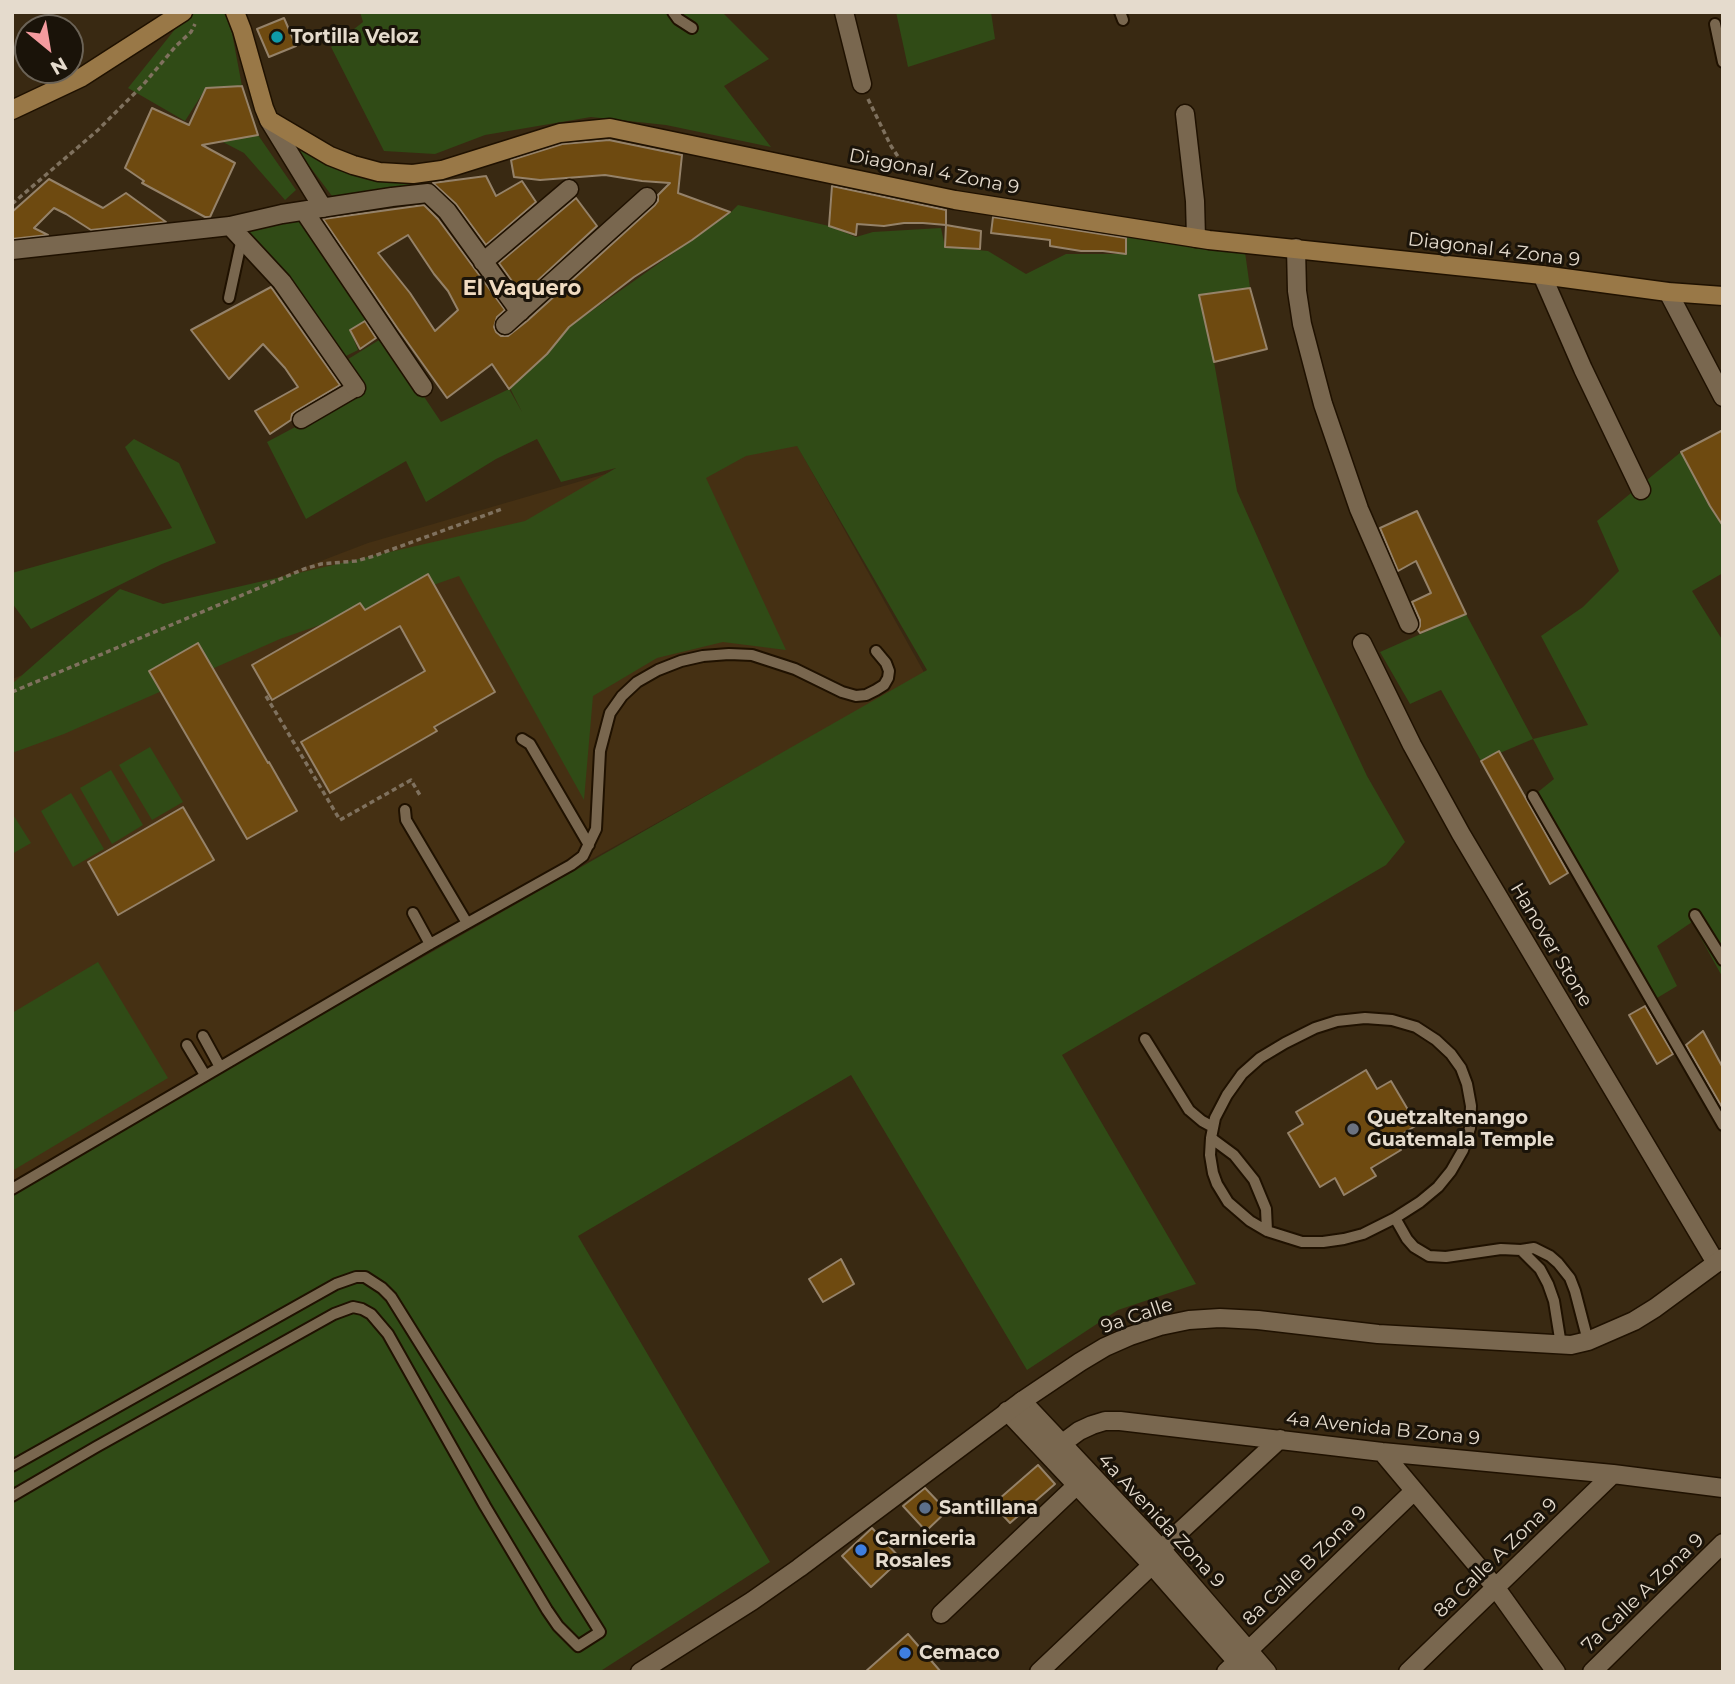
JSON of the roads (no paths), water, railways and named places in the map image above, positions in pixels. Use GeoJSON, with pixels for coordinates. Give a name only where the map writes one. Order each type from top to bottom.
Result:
{"type":"FeatureCollection","features":[{"type":"Feature","properties":{"kind":"main road"},"geometry":{"type":"LineString","coordinates":[[235,12],[270,120]]}},
{"type":"Feature","properties":{"kind":"main road"},"geometry":{"type":"LineString","coordinates":[[12,110],[82,77],[189,18]]}},
{"type":"Feature","properties":{"kind":"main road","name":"Diagonal 4 Zona 9"},"geometry":{"type":"LineString","coordinates":[[270,120],[330,156],[379,172],[413,174],[442,170],[560,133],[610,128],[954,200],[1196,238],[1723,296]]}},
{"type":"Feature","properties":{"kind":"street"},"geometry":{"type":"LineString","coordinates":[[844,12],[862,84]]}},
{"type":"Feature","properties":{"kind":"street"},"geometry":{"type":"LineString","coordinates":[[1185,114],[1195,201],[1196,238]]}},
{"type":"Feature","properties":{"kind":"street"},"geometry":{"type":"LineString","coordinates":[[270,120],[323,208]]}},
{"type":"Feature","properties":{"kind":"street"},"geometry":{"type":"LineString","coordinates":[[483,262],[569,189]]}},
{"type":"Feature","properties":{"kind":"street"},"geometry":{"type":"LineString","coordinates":[[12,250],[236,232],[304,211],[428,193],[447,211],[520,312]]}},
{"type":"Feature","properties":{"kind":"street"},"geometry":{"type":"LineString","coordinates":[[505,324],[647,197]]}},
{"type":"Feature","properties":{"kind":"street"},"geometry":{"type":"LineString","coordinates":[[304,211],[423,387]]}},
{"type":"Feature","properties":{"kind":"street"},"geometry":{"type":"LineString","coordinates":[[236,232],[282,282],[356,387],[301,420]]}},
{"type":"Feature","properties":{"kind":"street"},"geometry":{"type":"LineString","coordinates":[[1296,248],[1297,291],[1302,324],[1323,404],[1359,509],[1409,624]]}},
{"type":"Feature","properties":{"kind":"street"},"geometry":{"type":"LineString","coordinates":[[1542,275],[1583,369],[1641,489]]}},
{"type":"Feature","properties":{"kind":"street"},"geometry":{"type":"LineString","coordinates":[[1668,292],[1723,397]]}},
{"type":"Feature","properties":{"kind":"street","name":"Hanover Stone"},"geometry":{"type":"LineString","coordinates":[[1362,643],[1412,745],[1461,834],[1719,1260]]}},
{"type":"Feature","properties":{"kind":"street","name":"9a Calle"},"geometry":{"type":"LineString","coordinates":[[640,1672],[799,1568],[1015,1406],[1105,1347],[1130,1336],[1189,1320],[1220,1318],[1378,1334],[1561,1345],[1588,1341],[1634,1321],[1719,1260]]}},
{"type":"Feature","properties":{"kind":"street","name":"4a Avenida Zona 9"},"geometry":{"type":"LineString","coordinates":[[1015,1406],[1156,1557],[1239,1664],[1267,1672]]}},
{"type":"Feature","properties":{"kind":"street","name":"4a Avenida B Zona 9"},"geometry":{"type":"LineString","coordinates":[[1055,1449],[1092,1425],[1105,1421],[1120,1421],[1382,1452],[1613,1474],[1723,1489]]}},
{"type":"Feature","properties":{"kind":"street"},"geometry":{"type":"LineString","coordinates":[[1040,1672],[1280,1439]]}},
{"type":"Feature","properties":{"kind":"street","name":"4a Avenida Zona 9"},"geometry":{"type":"LineString","coordinates":[[1055,1449],[1077,1485],[1156,1557]]}},
{"type":"Feature","properties":{"kind":"street"},"geometry":{"type":"LineString","coordinates":[[1382,1452],[1496,1588],[1556,1672]]}},
{"type":"Feature","properties":{"kind":"street","name":"8a Calle A Zona 9"},"geometry":{"type":"LineString","coordinates":[[1408,1672],[1613,1474]]}},
{"type":"Feature","properties":{"kind":"street"},"geometry":{"type":"LineString","coordinates":[[941,1614],[1077,1485]]}},
{"type":"Feature","properties":{"kind":"street","name":"8a Calle B Zona 9"},"geometry":{"type":"LineString","coordinates":[[1239,1664],[1414,1491]]}},
{"type":"Feature","properties":{"kind":"street","name":"7a Calle A Zona 9"},"geometry":{"type":"LineString","coordinates":[[1592,1672],[1723,1543]]}},
{"type":"Feature","properties":{"kind":"lane"},"geometry":{"type":"LineString","coordinates":[[673,12],[678,19],[692,28]]}},
{"type":"Feature","properties":{"kind":"lane"},"geometry":{"type":"LineString","coordinates":[[1715,24],[1723,62]]}},
{"type":"Feature","properties":{"kind":"lane"},"geometry":{"type":"LineString","coordinates":[[229,298],[236,232]]}},
{"type":"Feature","properties":{"kind":"lane"},"geometry":{"type":"LineString","coordinates":[[12,1189],[583,856],[596,829],[600,751],[610,713],[622,696],[637,682],[681,661],[703,656],[752,655],[795,669],[842,692],[856,696],[866,695],[884,685],[888,678],[886,663],[876,651]]}},
{"type":"Feature","properties":{"kind":"lane"},"geometry":{"type":"LineString","coordinates":[[522,739],[530,744],[589,845]]}},
{"type":"Feature","properties":{"kind":"lane"},"geometry":{"type":"LineString","coordinates":[[1533,796],[1723,1125]]}},
{"type":"Feature","properties":{"kind":"lane"},"geometry":{"type":"LineString","coordinates":[[405,810],[406,820],[467,923]]}},
{"type":"Feature","properties":{"kind":"lane"},"geometry":{"type":"LineString","coordinates":[[413,913],[430,944]]}},
{"type":"Feature","properties":{"kind":"lane"},"geometry":{"type":"LineString","coordinates":[[1695,915],[1723,960]]}},
{"type":"Feature","properties":{"kind":"lane"},"geometry":{"type":"LineString","coordinates":[[1365,1018],[1392,1020],[1416,1027],[1451,1054],[1461,1068],[1471,1106],[1470,1128],[1463,1150],[1438,1187],[1395,1218],[1363,1234],[1345,1239],[1302,1242],[1267,1231],[1228,1202],[1213,1173],[1210,1155],[1212,1133],[1215,1118],[1242,1074],[1260,1058],[1315,1028],[1337,1021],[1365,1018]]}},
{"type":"Feature","properties":{"kind":"lane"},"geometry":{"type":"LineString","coordinates":[[203,1036],[220,1066]]}},
{"type":"Feature","properties":{"kind":"lane"},"geometry":{"type":"LineString","coordinates":[[1145,1039],[1189,1110],[1234,1155],[1254,1180],[1266,1209],[1267,1231]]}},
{"type":"Feature","properties":{"kind":"lane"},"geometry":{"type":"LineString","coordinates":[[187,1045],[205,1075]]}},
{"type":"Feature","properties":{"kind":"lane"},"geometry":{"type":"LineString","coordinates":[[1395,1218],[1414,1247],[1429,1256],[1446,1257],[1501,1249],[1534,1248],[1542,1251],[1564,1270],[1575,1291],[1588,1341]]}},
{"type":"Feature","properties":{"kind":"lane"},"geometry":{"type":"LineString","coordinates":[[1521,1250],[1540,1269],[1548,1284],[1554,1301],[1561,1345]]}},
{"type":"Feature","properties":{"kind":"lane"},"geometry":{"type":"LineString","coordinates":[[12,1466],[336,1284],[356,1277],[365,1277],[382,1287],[391,1297],[600,1632],[578,1646],[558,1626],[485,1506],[388,1334],[371,1314],[362,1309],[353,1307],[334,1314],[12,1496]]}},
{"type":"Feature","properties":{"kind":"place","name":"Tortilla Veloz"},"geometry":{"type":"Point","coordinates":[277,37]}},
{"type":"Feature","properties":{"kind":"place","name":"Quetzaltenango Guatemala Temple"},"geometry":{"type":"Point","coordinates":[1353,1129]}},
{"type":"Feature","properties":{"kind":"place","name":"Santillana"},"geometry":{"type":"Point","coordinates":[925,1508]}},
{"type":"Feature","properties":{"kind":"place","name":"Carniceria Rosales"},"geometry":{"type":"Point","coordinates":[861,1550]}},
{"type":"Feature","properties":{"kind":"place","name":"Cemaco"},"geometry":{"type":"Point","coordinates":[905,1653]}},
{"type":"Feature","properties":{"kind":"district","name":"El Vaquero"},"geometry":{"type":"Point","coordinates":[522,289]}}]}
